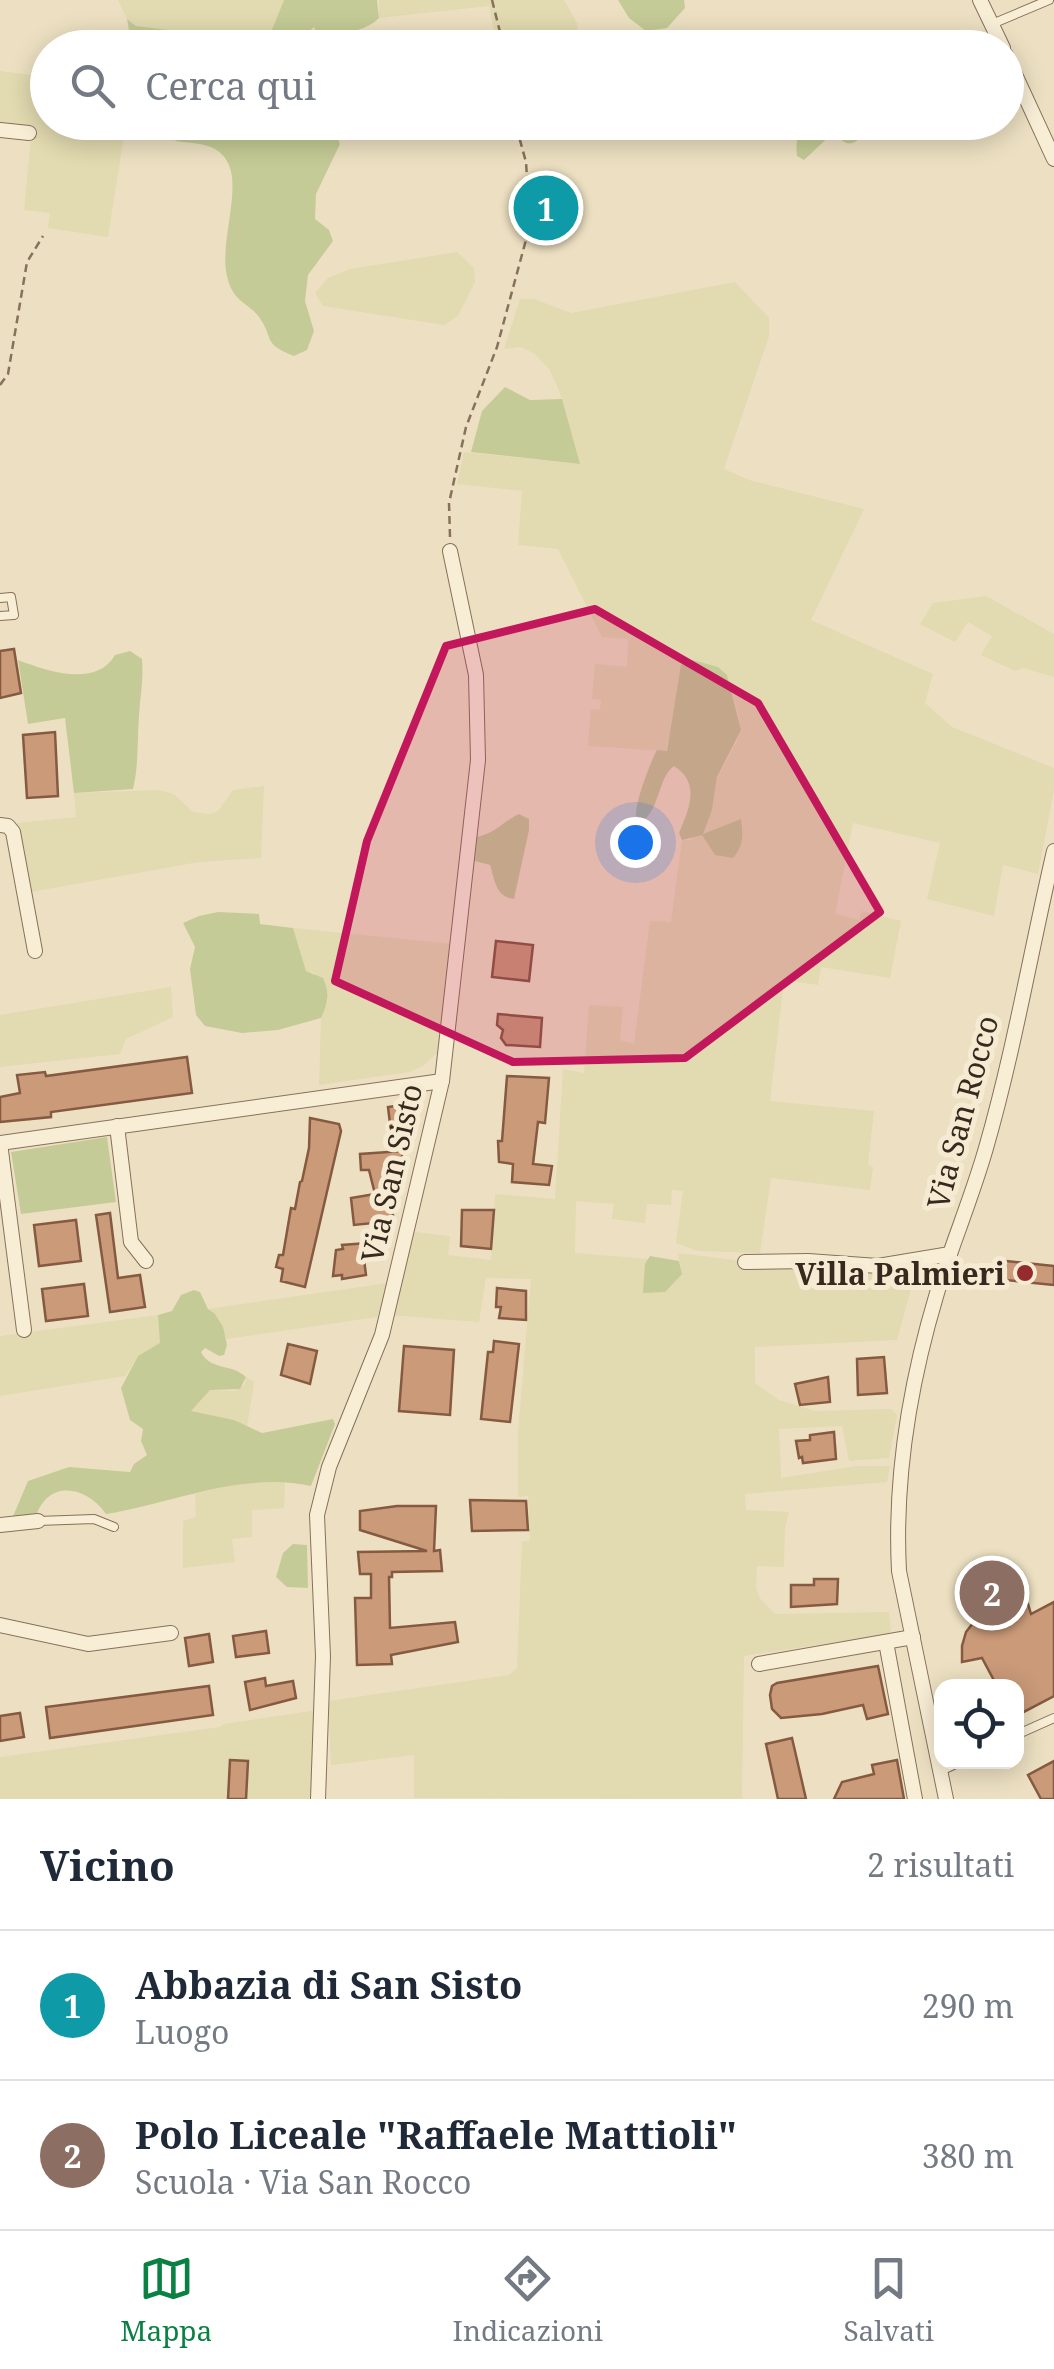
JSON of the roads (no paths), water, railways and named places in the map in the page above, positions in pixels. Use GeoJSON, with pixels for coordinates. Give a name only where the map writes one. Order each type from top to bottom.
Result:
{"type":"FeatureCollection","features":[{"type":"Feature","properties":{"kind":"street"},"geometry":{"type":"LineString","coordinates":[[980,0],[995,30]]}},
{"type":"Feature","properties":{"kind":"street"},"geometry":{"type":"LineString","coordinates":[[1024,94],[1054,159]]}},
{"type":"Feature","properties":{"kind":"street"},"geometry":{"type":"LineString","coordinates":[[0,130],[29,133]]}},
{"type":"Feature","properties":{"kind":"street","name":"Via San Sisto"},"geometry":{"type":"LineString","coordinates":[[318,1799],[323,1656],[317,1514],[330,1467],[382,1335],[442,1080],[478,760],[476,675],[450,551]]}},
{"type":"Feature","properties":{"kind":"street"},"geometry":{"type":"LineString","coordinates":[[0,825],[13,832],[35,951]]}},
{"type":"Feature","properties":{"kind":"street","name":"Via San Rocco"},"geometry":{"type":"LineString","coordinates":[[946,1799],[899,1571],[902,1450],[913,1385],[950,1254],[990,1134],[1054,851]]}},
{"type":"Feature","properties":{"kind":"street"},"geometry":{"type":"LineString","coordinates":[[24,1330],[0,1143],[442,1080]]}},
{"type":"Feature","properties":{"kind":"street"},"geometry":{"type":"LineString","coordinates":[[117,1126],[131,1242],[146,1260]]}},
{"type":"Feature","properties":{"kind":"street"},"geometry":{"type":"LineString","coordinates":[[745,1262],[878,1266],[950,1254]]}},
{"type":"Feature","properties":{"kind":"street"},"geometry":{"type":"LineString","coordinates":[[0,1525],[38,1521]]}},
{"type":"Feature","properties":{"kind":"street"},"geometry":{"type":"LineString","coordinates":[[0,1625],[88,1644],[171,1633]]}},
{"type":"Feature","properties":{"kind":"street"},"geometry":{"type":"LineString","coordinates":[[759,1664],[914,1638]]}},
{"type":"Feature","properties":{"kind":"street"},"geometry":{"type":"LineString","coordinates":[[886,1642],[915,1799]]}},
{"type":"Feature","properties":{"kind":"lane"},"geometry":{"type":"LineString","coordinates":[[992,24],[1049,0]]}},
{"type":"Feature","properties":{"kind":"lane"},"geometry":{"type":"LineString","coordinates":[[0,598],[11,597],[14,614],[0,616]]}},
{"type":"Feature","properties":{"kind":"lane"},"geometry":{"type":"LineString","coordinates":[[38,1521],[94,1519],[114,1527]]}},
{"type":"Feature","properties":{"kind":"lane"},"geometry":{"type":"LineString","coordinates":[[1024,1732],[1054,1718]]}},
{"type":"Feature","properties":{"kind":"lane"},"geometry":{"type":"LineString","coordinates":[[941,1771],[945,1769]]}},
{"type":"Feature","properties":{"kind":"place","name":"Abbazia di San Sisto"},"geometry":{"type":"Point","coordinates":[546,208]}},
{"type":"Feature","properties":{"kind":"place","name":"Villa Palmieri"},"geometry":{"type":"Point","coordinates":[1025,1273]}},
{"type":"Feature","properties":{"kind":"place","name":"Polo Liceale \"Raffaele Mattioli\""},"geometry":{"type":"Point","coordinates":[992,1593]}}]}
